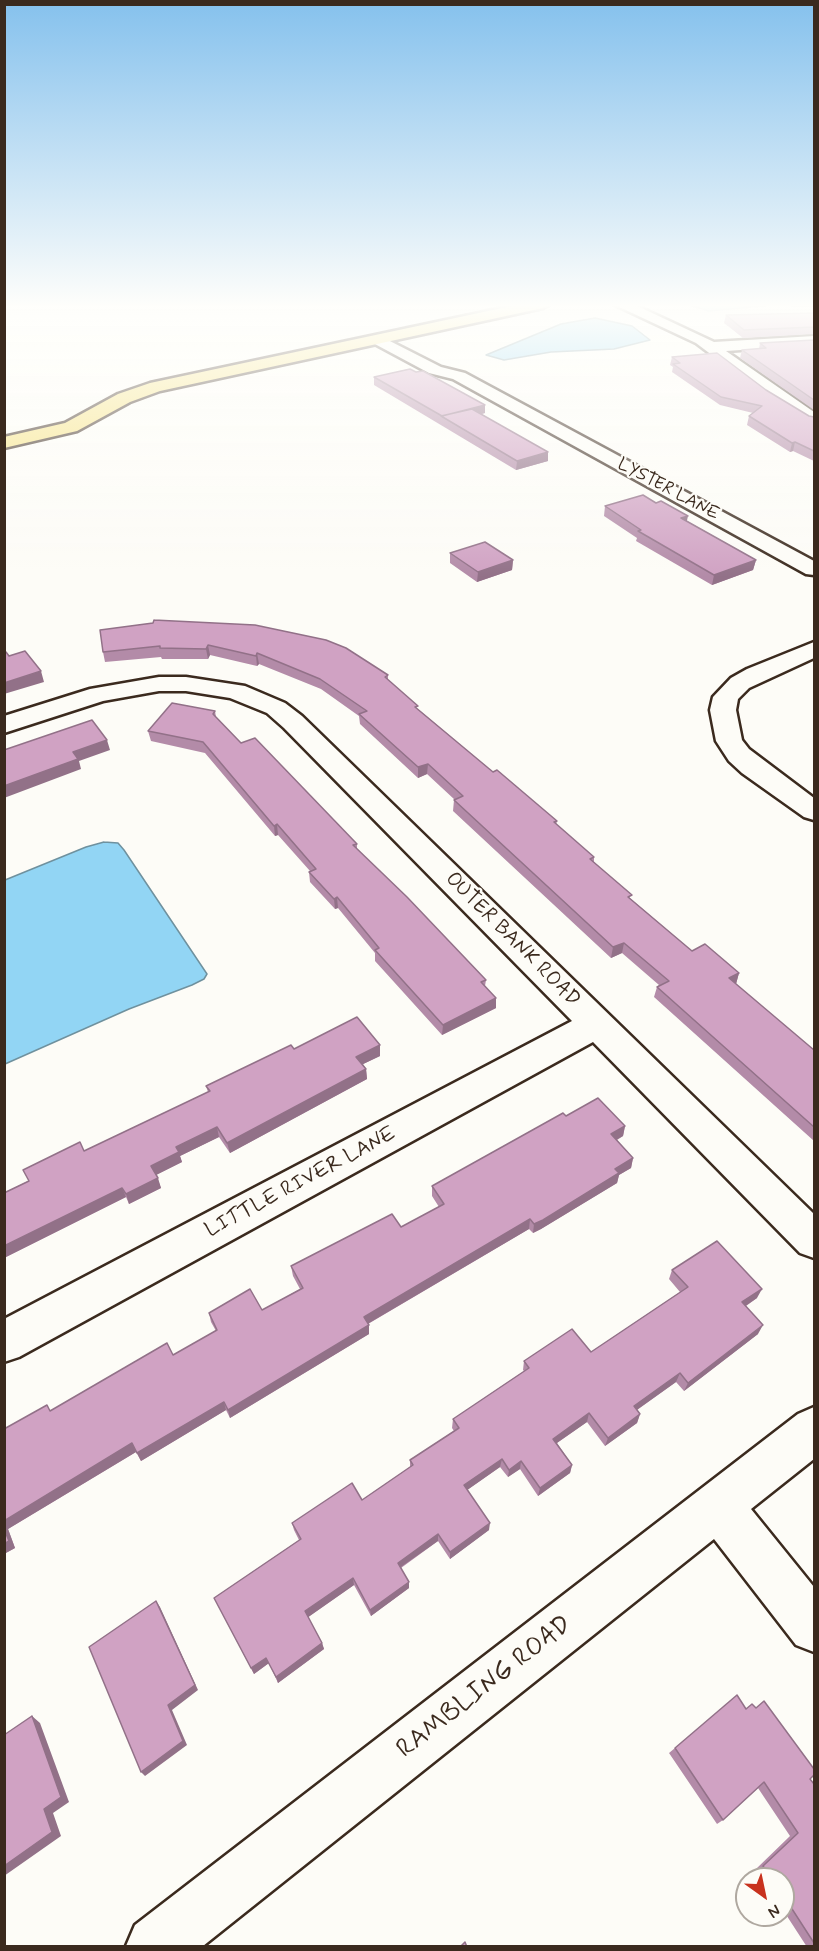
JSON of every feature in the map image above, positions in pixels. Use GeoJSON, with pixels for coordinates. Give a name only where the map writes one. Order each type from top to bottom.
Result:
{"type":"FeatureCollection","features":[{"type":"Feature","properties":{"kind":"main road"},"geometry":{"type":"LineString","coordinates":[[4,443],[71,427],[133,395]]}},
{"type":"Feature","properties":{"kind":"street","name":"LYSTER LANE"},"geometry":{"type":"LineString","coordinates":[[494,395],[814,569]]}},
{"type":"Feature","properties":{"kind":"street"},"geometry":{"type":"LineString","coordinates":[[777,395],[814,419]]}},
{"type":"Feature","properties":{"kind":"street"},"geometry":{"type":"LineString","coordinates":[[814,650],[740,683],[726,697],[723,710],[729,741],[739,755],[752,767],[814,811]]}},
{"type":"Feature","properties":{"kind":"street","name":"OUTER BANK ROAD"},"geometry":{"type":"LineString","coordinates":[[4,725],[99,694],[159,684],[186,684],[236,692],[276,708],[293,722],[814,1240]]}},
{"type":"Feature","properties":{"kind":"street","name":"LITTLE RIVER LANE"},"geometry":{"type":"LineString","coordinates":[[4,1342],[597,1024]]}},
{"type":"Feature","properties":{"kind":"street","name":"RAMBLING ROAD"},"geometry":{"type":"LineString","coordinates":[[178,1939],[814,1430]]}},
{"type":"Feature","properties":{"kind":"street"},"geometry":{"type":"LineString","coordinates":[[718,1506],[814,1627]]}},
{"type":"Feature","properties":{"kind":"water"},"geometry":{"type":"Polygon","coordinates":[[[104,842],[118,843],[124,850],[207,974],[204,979],[192,985],[129,1009],[5,1064],[5,880],[104,842]]]}},
{"type":"Feature","properties":{"kind":"building"},"geometry":{"type":"Polygon","coordinates":[[[405,395],[467,395],[485,405],[442,416],[405,395]]]}},
{"type":"Feature","properties":{"kind":"building"},"geometry":{"type":"Polygon","coordinates":[[[718,395],[774,395],[814,417],[814,451],[795,442],[792,443],[749,416],[762,406],[718,395]]]}},
{"type":"Feature","properties":{"kind":"building"},"geometry":{"type":"Polygon","coordinates":[[[472,409],[548,452],[517,461],[441,416],[472,409]]]}},
{"type":"Feature","properties":{"kind":"building"},"geometry":{"type":"Polygon","coordinates":[[[643,495],[656,503],[661,501],[688,516],[681,518],[756,560],[714,575],[638,531],[641,530],[605,506],[643,495]]]}},
{"type":"Feature","properties":{"kind":"building"},"geometry":{"type":"Polygon","coordinates":[[[485,542],[513,560],[478,572],[450,553],[485,542]]]}},
{"type":"Feature","properties":{"kind":"building"},"geometry":{"type":"Polygon","coordinates":[[[154,620],[255,625],[326,640],[346,648],[388,675],[385,677],[418,706],[415,707],[493,772],[497,770],[557,821],[554,822],[594,857],[590,859],[632,895],[628,897],[692,951],[705,944],[739,973],[729,978],[814,1050],[814,1127],[657,987],[669,981],[624,943],[613,947],[454,800],[463,796],[428,764],[418,767],[359,714],[367,711],[320,679],[257,653],[256,656],[208,645],[206,649],[160,648],[160,646],[103,652],[100,630],[153,623],[154,620]]]}},
{"type":"Feature","properties":{"kind":"building"},"geometry":{"type":"Polygon","coordinates":[[[25,651],[41,671],[4,683],[4,652],[9,656],[25,651]]]}},
{"type":"Feature","properties":{"kind":"building"},"geometry":{"type":"Polygon","coordinates":[[[172,703],[215,711],[213,714],[241,743],[255,738],[357,844],[353,845],[407,897],[486,980],[481,982],[496,998],[443,1025],[375,950],[379,948],[337,897],[334,899],[309,872],[316,869],[277,824],[274,826],[203,742],[148,731],[172,703]]]}},
{"type":"Feature","properties":{"kind":"building"},"geometry":{"type":"Polygon","coordinates":[[[92,720],[107,740],[73,752],[78,759],[4,786],[4,750],[92,720]]]}},
{"type":"Feature","properties":{"kind":"building"},"geometry":{"type":"Polygon","coordinates":[[[357,1017],[380,1045],[356,1057],[366,1069],[227,1143],[217,1127],[176,1147],[179,1152],[151,1166],[158,1178],[126,1194],[122,1188],[4,1246],[4,1193],[29,1181],[23,1170],[80,1142],[84,1151],[210,1091],[206,1086],[291,1045],[294,1049],[357,1017]]]}},
{"type":"Feature","properties":{"kind":"building"},"geometry":{"type":"Polygon","coordinates":[[[598,1098],[625,1126],[611,1134],[633,1158],[615,1169],[619,1173],[543,1220],[534,1224],[530,1219],[364,1317],[369,1325],[228,1410],[224,1402],[137,1453],[132,1443],[4,1521],[4,1429],[47,1405],[50,1411],[167,1343],[173,1355],[217,1330],[209,1313],[250,1289],[262,1310],[303,1288],[291,1266],[392,1214],[401,1227],[444,1204],[432,1186],[563,1113],[566,1116],[598,1098]]]}},
{"type":"Feature","properties":{"kind":"building"},"geometry":{"type":"Polygon","coordinates":[[[717,1241],[762,1289],[742,1302],[763,1325],[688,1383],[680,1373],[634,1406],[640,1414],[608,1438],[589,1413],[553,1439],[572,1465],[540,1488],[521,1461],[509,1470],[502,1459],[464,1485],[490,1523],[450,1552],[438,1534],[398,1563],[409,1582],[370,1610],[353,1578],[305,1611],[322,1643],[276,1677],[266,1658],[251,1668],[214,1598],[301,1539],[292,1523],[352,1483],[362,1500],[413,1465],[410,1460],[459,1428],[453,1419],[529,1368],[524,1361],[572,1329],[591,1352],[688,1287],[672,1270],[717,1241]]]}},
{"type":"Feature","properties":{"kind":"building"},"geometry":{"type":"Polygon","coordinates":[[[4,1529],[9,1541],[4,1544],[4,1529]]]}},
{"type":"Feature","properties":{"kind":"building"},"geometry":{"type":"Polygon","coordinates":[[[156,1601],[195,1685],[168,1705],[183,1741],[141,1772],[89,1647],[156,1601]]]}},
{"type":"Feature","properties":{"kind":"building"},"geometry":{"type":"Polygon","coordinates":[[[737,1695],[746,1709],[752,1704],[756,1708],[764,1701],[814,1769],[814,1775],[810,1779],[814,1784],[814,1943],[795,1914],[795,1867],[763,1866],[798,1833],[764,1782],[723,1820],[675,1748],[737,1695]]]}},
{"type":"Feature","properties":{"kind":"building"},"geometry":{"type":"Polygon","coordinates":[[[32,1716],[61,1797],[44,1809],[52,1832],[4,1866],[4,1735],[32,1716]]]}}]}
